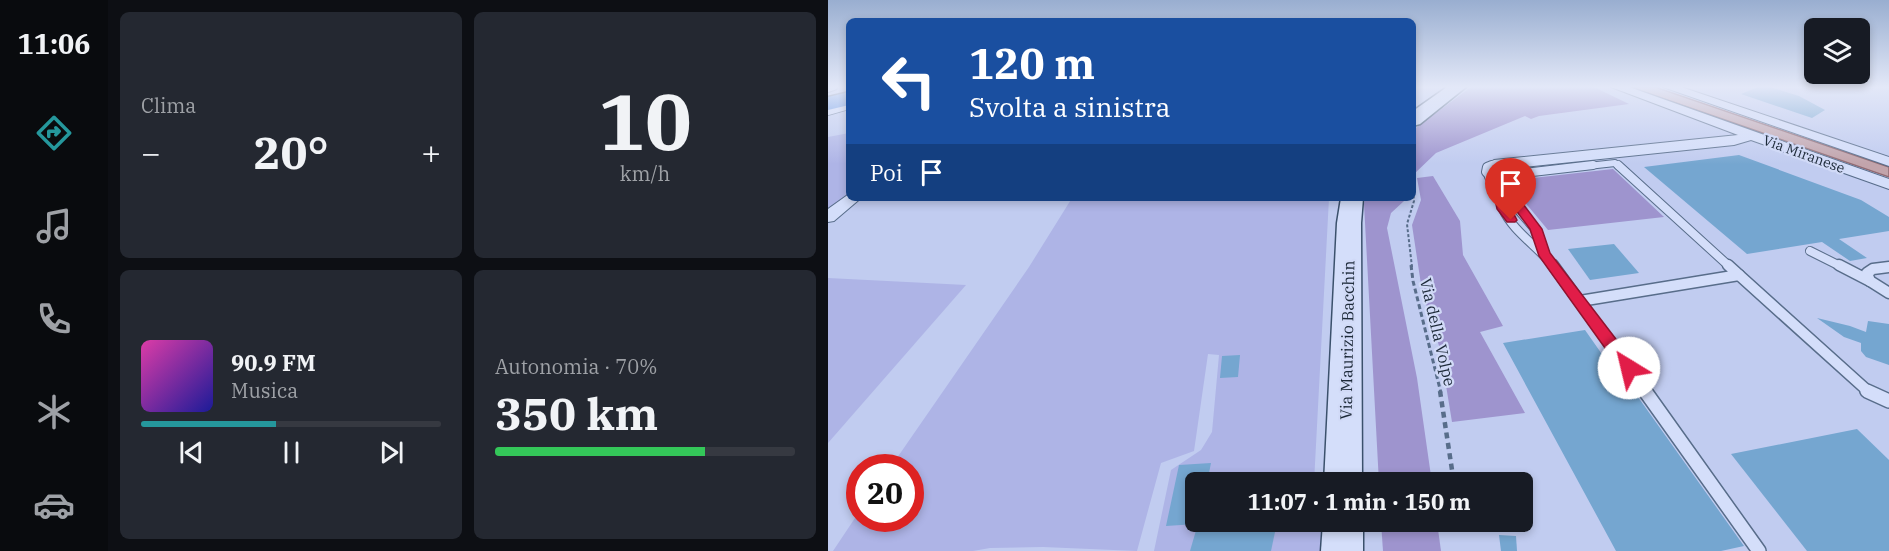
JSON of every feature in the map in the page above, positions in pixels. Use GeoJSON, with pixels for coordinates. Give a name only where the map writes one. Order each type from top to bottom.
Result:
{"type":"FeatureCollection","features":[{"type":"Feature","properties":{"kind":"main road","name":"Via Maurizio Bacchin"},"geometry":{"type":"LineString","coordinates":[[1344,472],[1349,224],[1352,201]]}},
{"type":"Feature","properties":{"kind":"main road"},"geometry":{"type":"LineString","coordinates":[[1342,551],[1343,532]]}},
{"type":"Feature","properties":{"kind":"street","name":"Via Miranese"},"geometry":{"type":"LineString","coordinates":[[1689,113],[1889,184]]}},
{"type":"Feature","properties":{"kind":"street"},"geometry":{"type":"LineString","coordinates":[[1744,113],[1889,162]]}},
{"type":"Feature","properties":{"kind":"street"},"geometry":{"type":"LineString","coordinates":[[1492,171],[1734,141],[1751,135]]}},
{"type":"Feature","properties":{"kind":"street"},"geometry":{"type":"LineString","coordinates":[[828,217],[849,201]]}},
{"type":"Feature","properties":{"kind":"lane"},"geometry":{"type":"LineString","coordinates":[[1759,551],[1580,301],[1544,254],[1519,231],[1503,209],[1492,171],[1615,163],[1868,392],[1889,401]]}},
{"type":"Feature","properties":{"kind":"lane"},"geometry":{"type":"LineString","coordinates":[[1499,190],[1519,206],[1536,229],[1544,254]]}},
{"type":"Feature","properties":{"kind":"lane"},"geometry":{"type":"LineString","coordinates":[[1810,251],[1889,293]]}},
{"type":"Feature","properties":{"kind":"lane"},"geometry":{"type":"LineString","coordinates":[[1870,281],[1867,273],[1873,269],[1889,267]]}},
{"type":"Feature","properties":{"kind":"lane"},"geometry":{"type":"LineString","coordinates":[[1580,301],[1739,274]]}},
{"type":"Feature","properties":{"kind":"path","name":"Via della Volpe"},"geometry":{"type":"LineString","coordinates":[[1414,201],[1407,224],[1413,281],[1438,375],[1452,472]]}},
{"type":"Feature","properties":{"kind":"shaded area"},"geometry":{"type":"Polygon","coordinates":[[[1436,113],[1564,113],[1531,119],[1525,116],[1436,153],[1416,172],[1416,128],[1436,113]]]}},
{"type":"Feature","properties":{"kind":"shaded area"},"geometry":{"type":"Polygon","coordinates":[[[1704,113],[1730,113],[1889,167],[1889,177],[1704,113]]]}},
{"type":"Feature","properties":{"kind":"shaded area"},"geometry":{"type":"Polygon","coordinates":[[[846,134],[846,197],[828,210],[828,137],[846,134]]]}},
{"type":"Feature","properties":{"kind":"shaded area"},"geometry":{"type":"Polygon","coordinates":[[[1613,169],[1664,217],[1548,230],[1507,181],[1613,169]]]}},
{"type":"Feature","properties":{"kind":"shaded area"},"geometry":{"type":"Polygon","coordinates":[[[1433,176],[1460,221],[1463,255],[1503,326],[1480,332],[1525,413],[1452,422],[1440,349],[1422,291],[1412,225],[1421,200],[1417,178],[1433,176]]]}},
{"type":"Feature","properties":{"kind":"shaded area"},"geometry":{"type":"Polygon","coordinates":[[[1070,201],[1329,201],[1315,472],[1185,472],[1185,532],[1324,532],[1325,551],[1154,551],[1171,470],[1201,450],[1212,432],[1219,355],[1208,354],[1194,451],[1161,463],[1137,551],[1043,547],[990,548],[973,551],[833,551],[846,532],[924,532],[924,454],[900,454],[1029,267],[1070,201]]]}},
{"type":"Feature","properties":{"kind":"shaded area"},"geometry":{"type":"Polygon","coordinates":[[[1364,201],[1404,201],[1391,213],[1387,228],[1417,378],[1430,472],[1378,472],[1364,204],[1364,201]]]}},
{"type":"Feature","properties":{"kind":"shaded area"},"geometry":{"type":"Polygon","coordinates":[[[828,278],[966,285],[828,443],[828,278]]]}},
{"type":"Feature","properties":{"kind":"shaded area"},"geometry":{"type":"Polygon","coordinates":[[[1382,532],[1438,532],[1441,551],[1383,551],[1382,532]]]}},
{"type":"Feature","properties":{"kind":"building"},"geometry":{"type":"Polygon","coordinates":[[[1796,113],[1821,113],[1812,118],[1796,113]]]}},
{"type":"Feature","properties":{"kind":"building"},"geometry":{"type":"Polygon","coordinates":[[[1739,155],[1861,200],[1889,217],[1889,231],[1839,239],[1867,258],[1850,261],[1822,242],[1747,254],[1644,167],[1739,155]]]}},
{"type":"Feature","properties":{"kind":"building"},"geometry":{"type":"Polygon","coordinates":[[[1614,244],[1639,273],[1590,280],[1568,249],[1614,244]]]}},
{"type":"Feature","properties":{"kind":"building"},"geometry":{"type":"Polygon","coordinates":[[[1817,318],[1866,332],[1868,321],[1889,324],[1889,365],[1866,357],[1861,351],[1861,343],[1844,337],[1817,318]]]}},
{"type":"Feature","properties":{"kind":"building"},"geometry":{"type":"Polygon","coordinates":[[[1585,330],[1618,377],[1623,376],[1744,546],[1721,551],[1616,551],[1503,343],[1585,330]]]}},
{"type":"Feature","properties":{"kind":"building"},"geometry":{"type":"Polygon","coordinates":[[[1240,355],[1238,377],[1220,378],[1222,356],[1240,355]]]}},
{"type":"Feature","properties":{"kind":"building"},"geometry":{"type":"Polygon","coordinates":[[[1857,429],[1889,460],[1889,551],[1807,551],[1731,454],[1857,429]]]}},
{"type":"Feature","properties":{"kind":"building"},"geometry":{"type":"Polygon","coordinates":[[[1211,463],[1209,472],[1185,472],[1185,525],[1166,526],[1179,465],[1211,463]]]}},
{"type":"Feature","properties":{"kind":"building"},"geometry":{"type":"Polygon","coordinates":[[[1196,532],[1275,532],[1271,551],[1190,551],[1196,532]]]}},
{"type":"Feature","properties":{"kind":"building"},"geometry":{"type":"Polygon","coordinates":[[[1499,535],[1516,536],[1517,551],[1501,551],[1499,535]]]}},
{"type":"Feature","properties":{"kind":"route"},"geometry":{"type":"LineString","coordinates":[[1511,220],[1503,209],[1499,190],[1519,206],[1536,229],[1544,254],[1629,368]]}}]}
